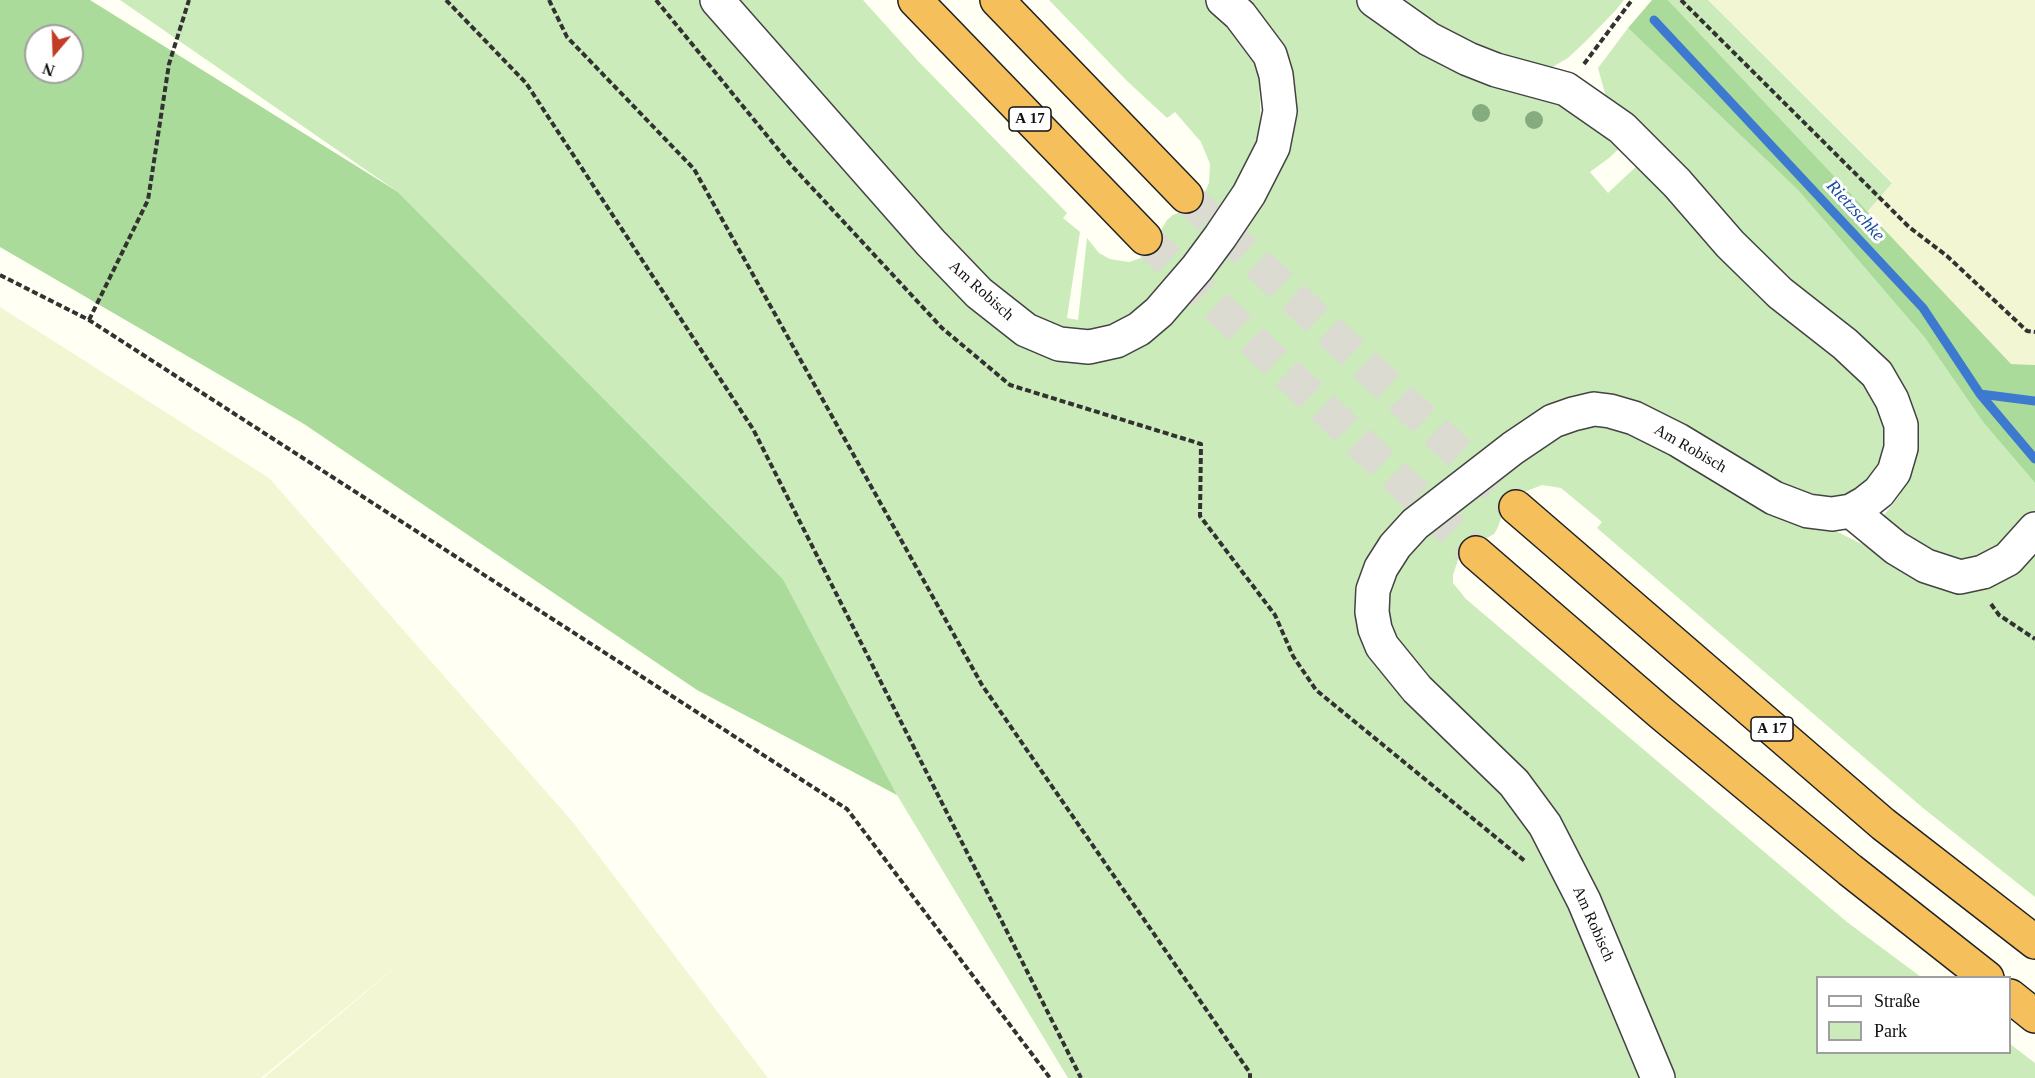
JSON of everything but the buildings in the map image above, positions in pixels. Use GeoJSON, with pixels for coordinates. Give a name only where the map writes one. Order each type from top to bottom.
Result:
{"type":"FeatureCollection","features":[{"type":"Feature","properties":{"kind":"highway","name":"A 17"},"geometry":{"type":"LineString","coordinates":[[915,0],[1145,238]]}},
{"type":"Feature","properties":{"kind":"highway"},"geometry":{"type":"LineString","coordinates":[[997,0],[1186,196]]}},
{"type":"Feature","properties":{"kind":"highway","name":"A 17"},"geometry":{"type":"LineString","coordinates":[[1516,507],[1883,824],[2035,942]]}},
{"type":"Feature","properties":{"kind":"highway"},"geometry":{"type":"LineString","coordinates":[[1476,553],[1679,728],[1850,870],[1984,976]]}},
{"type":"Feature","properties":{"kind":"highway"},"geometry":{"type":"LineString","coordinates":[[2011,997],[2035,1016]]}},
{"type":"Feature","properties":{"kind":"lane","name":"Am Robisch"},"geometry":{"type":"LineString","coordinates":[[717,0],[931,243],[978,293],[1026,330],[1059,344],[1089,347],[1116,341],[1139,329],[1159,312],[1220,237],[1249,194],[1273,147],[1280,111],[1276,75],[1270,55],[1240,15],[1224,0]]}},
{"type":"Feature","properties":{"kind":"lane"},"geometry":{"type":"LineString","coordinates":[[1374,0],[1430,39],[1468,59],[1496,70],[1566,89],[1622,128],[1677,183],[1730,244],[1780,293],[1845,344],[1877,374],[1892,400],[1900,425],[1901,448],[1894,472],[1879,492],[1851,511],[1896,548],[1926,566],[1960,577],[1983,572],[2008,559],[2035,529]]}},
{"type":"Feature","properties":{"kind":"lane","name":"Am Robisch"},"geometry":{"type":"LineString","coordinates":[[1658,1078],[1584,902],[1545,825],[1514,783],[1417,689],[1382,646],[1375,629],[1372,612],[1373,590],[1381,568],[1395,546],[1415,524],[1513,448],[1553,422],[1594,409],[1634,418],[1678,440],[1774,498],[1791,505],[1808,511],[1832,514],[1851,511]]}},
{"type":"Feature","properties":{"kind":"path"},"geometry":{"type":"LineString","coordinates":[[89,320],[148,200],[169,64],[189,0]]}},
{"type":"Feature","properties":{"kind":"path"},"geometry":{"type":"LineString","coordinates":[[446,0],[526,82],[753,429],[1081,1078]]}},
{"type":"Feature","properties":{"kind":"path"},"geometry":{"type":"LineString","coordinates":[[549,0],[567,37],[694,169],[982,685],[1250,1073],[1250,1078]]}},
{"type":"Feature","properties":{"kind":"path"},"geometry":{"type":"LineString","coordinates":[[656,0],[791,165],[942,328],[1010,385],[1201,444],[1200,516],[1275,615],[1293,656],[1316,690],[1527,863]]}},
{"type":"Feature","properties":{"kind":"path"},"geometry":{"type":"LineString","coordinates":[[1566,89],[1632,0]]}},
{"type":"Feature","properties":{"kind":"path"},"geometry":{"type":"LineString","coordinates":[[1681,0],[1909,227],[1947,256],[2027,331],[2035,332]]}},
{"type":"Feature","properties":{"kind":"path"},"geometry":{"type":"LineString","coordinates":[[0,275],[89,320],[847,809],[1050,1078]]}},
{"type":"Feature","properties":{"kind":"path"},"geometry":{"type":"LineString","coordinates":[[1976,574],[1983,593],[1999,615],[2035,639]]}},
{"type":"Feature","properties":{"kind":"green space"},"geometry":{"type":"Polygon","coordinates":[[[0,0],[90,0],[398,192],[783,579],[897,795],[697,690],[304,424],[0,247],[0,0]]]}},
{"type":"Feature","properties":{"kind":"green space"},"geometry":{"type":"Polygon","coordinates":[[[120,0],[711,0],[980,298],[1099,356],[1286,144],[1235,0],[1362,0],[1561,98],[1625,143],[1590,172],[1608,193],[1643,160],[1874,381],[1893,458],[1856,497],[1806,499],[1638,409],[1502,447],[1367,602],[1526,803],[1658,1078],[1068,1078],[897,795],[783,579],[398,192],[120,0]]]}},
{"type":"Feature","properties":{"kind":"green space"},"geometry":{"type":"Polygon","coordinates":[[[733,0],[863,0],[919,62],[1067,213],[1063,218],[1080,232],[1067,318],[1078,320],[1087,238],[1099,253],[1110,259],[1129,262],[1144,257],[1167,220],[1173,215],[1195,207],[1202,199],[1209,183],[1210,164],[1201,142],[1175,112],[1167,118],[1127,81],[1049,0],[1209,0],[1242,31],[1264,77],[1259,81],[1261,126],[1246,171],[1230,198],[1170,278],[1119,329],[1064,335],[996,292],[733,0]]]}},
{"type":"Feature","properties":{"kind":"green space"},"geometry":{"type":"Polygon","coordinates":[[[1388,0],[1624,0],[1568,58],[1549,69],[1496,63],[1388,0]]]}},
{"type":"Feature","properties":{"kind":"green space"},"geometry":{"type":"Polygon","coordinates":[[[1652,0],[1668,0],[2011,364],[2035,365],[2035,483],[1983,422],[1925,338],[1798,190],[1628,28],[1652,0]]]}},
{"type":"Feature","properties":{"kind":"green space"},"geometry":{"type":"Polygon","coordinates":[[[1668,0],[1708,0],[1892,183],[1867,212],[1668,0]]]}},
{"type":"Feature","properties":{"kind":"green space"},"geometry":{"type":"Polygon","coordinates":[[[1708,0],[2035,0],[2035,365],[2011,364],[1867,212],[1892,182],[1708,0]]]}},
{"type":"Feature","properties":{"kind":"green space"},"geometry":{"type":"Polygon","coordinates":[[[1628,28],[1798,190],[1925,338],[1983,422],[2035,483],[2035,519],[1997,553],[1962,566],[1898,536],[1884,515],[1899,496],[1913,465],[1917,424],[1796,291],[1608,104],[1598,68],[1628,28]]]}},
{"type":"Feature","properties":{"kind":"green space"},"geometry":{"type":"Polygon","coordinates":[[[0,307],[269,478],[572,821],[768,1078],[264,1078],[427,941],[261,1078],[0,1078],[0,307]]]}},
{"type":"Feature","properties":{"kind":"green space"},"geometry":{"type":"Polygon","coordinates":[[[1612,422],[1897,561],[1952,585],[2035,544],[2035,897],[1923,808],[1597,528],[1602,522],[1561,488],[1542,485],[1514,496],[1504,511],[1494,534],[1463,552],[1453,575],[1453,583],[1466,599],[1847,922],[1920,976],[1816,976],[1816,1054],[2011,1054],[2011,1045],[2035,1063],[2035,1078],[1675,1078],[1590,883],[1402,657],[1386,618],[1389,588],[1402,562],[1428,533],[1565,428],[1612,422]]]}},
{"type":"Feature","properties":{"kind":"waterway","name":"Rietzschke"},"geometry":{"type":"LineString","coordinates":[[1654,20],[1923,308],[1980,394],[2035,459]]}},
{"type":"Feature","properties":{"kind":"waterway","name":"Rietzschke"},"geometry":{"type":"LineString","coordinates":[[1980,394],[2035,401]]}},
{"type":"Feature","properties":{"kind":"tunnel"},"geometry":{"type":"LineString","coordinates":[[1186,196],[1516,507]]}},
{"type":"Feature","properties":{"kind":"tunnel"},"geometry":{"type":"LineString","coordinates":[[1145,238],[1476,553]]}}]}
